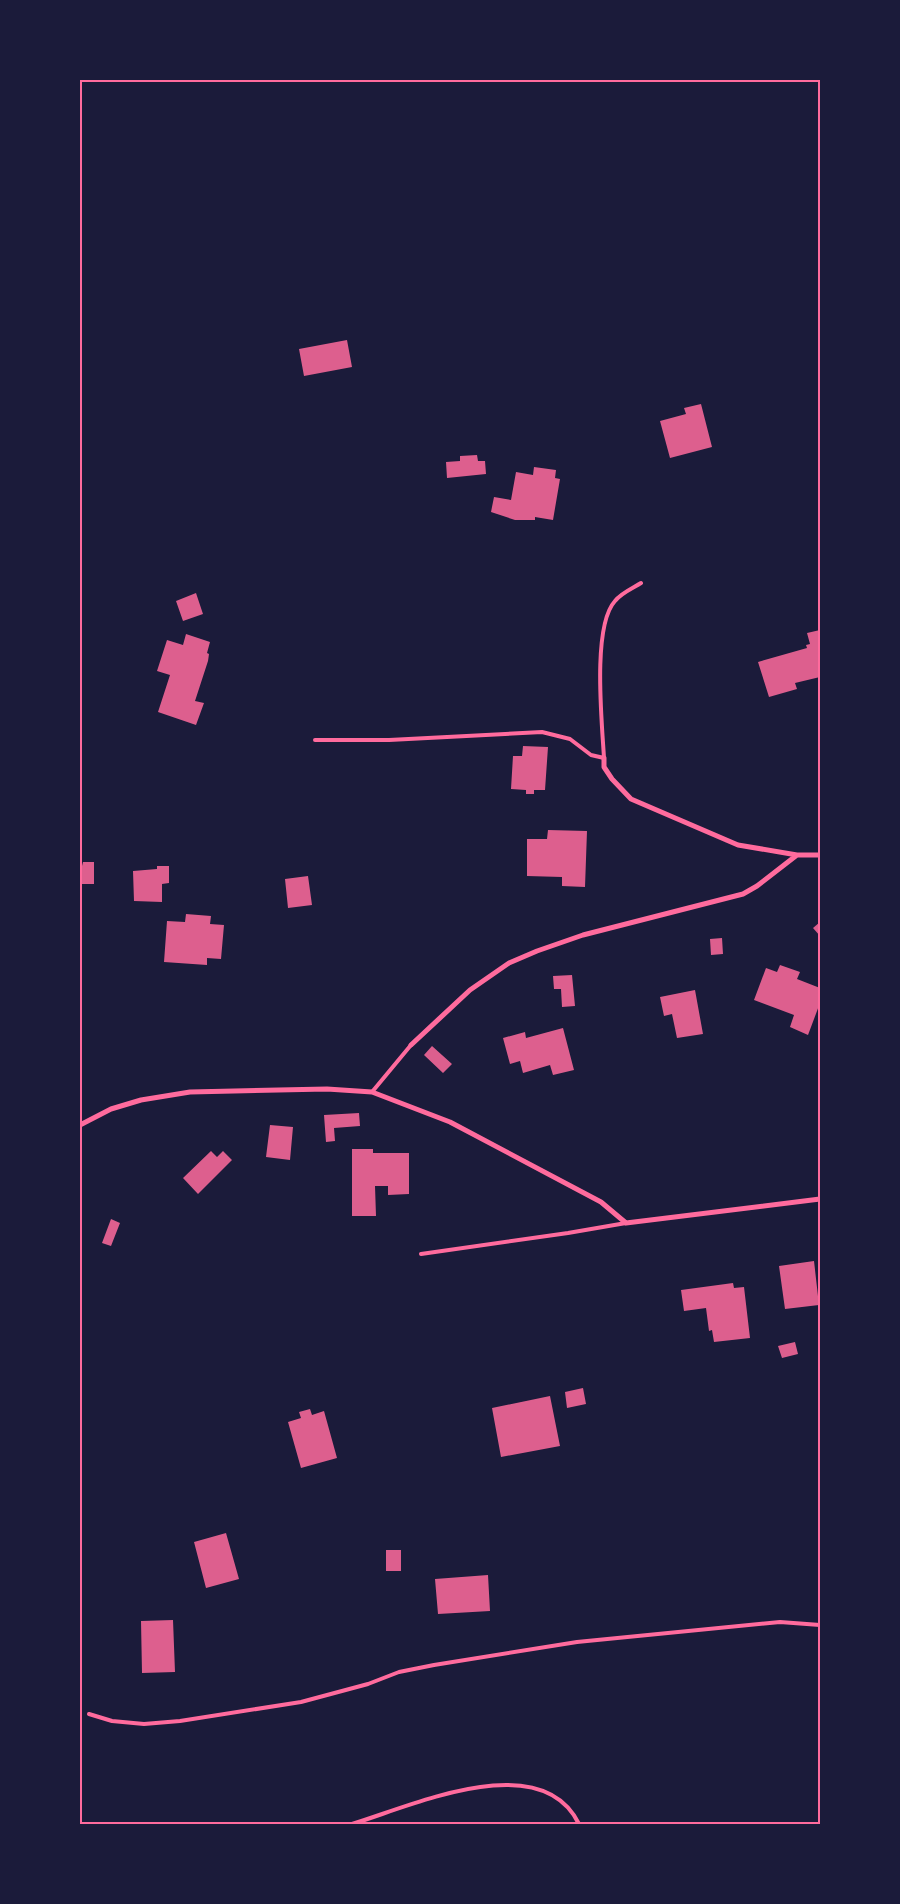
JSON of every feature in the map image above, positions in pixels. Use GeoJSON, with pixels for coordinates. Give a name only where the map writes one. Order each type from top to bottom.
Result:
{"type":"FeatureCollection","features":[{"type":"Feature","properties":{"kind":"street"},"geometry":{"type":"LineString","coordinates":[[604,758],[604,767],[630,799],[738,845],[796,855],[820,855]]}},
{"type":"Feature","properties":{"kind":"street"},"geometry":{"type":"LineString","coordinates":[[412,1045],[470,990],[509,963],[583,935],[742,894],[757,886],[796,855]]}},
{"type":"Feature","properties":{"kind":"street"},"geometry":{"type":"LineString","coordinates":[[80,1125],[111,1109],[141,1100],[190,1092],[327,1089],[372,1092],[450,1122],[601,1202],[626,1223],[820,1199]]}},
{"type":"Feature","properties":{"kind":"lane"},"geometry":{"type":"LineString","coordinates":[[315,740],[379,740],[542,732],[570,740],[592,755],[604,758],[600,665],[605,623],[614,601],[640,583]]}},
{"type":"Feature","properties":{"kind":"lane"},"geometry":{"type":"LineString","coordinates":[[372,1092],[412,1045]]}},
{"type":"Feature","properties":{"kind":"lane"},"geometry":{"type":"LineString","coordinates":[[421,1254],[568,1234],[626,1223]]}},
{"type":"Feature","properties":{"kind":"lane"},"geometry":{"type":"LineString","coordinates":[[89,1714],[112,1721],[144,1724],[180,1721],[301,1702],[368,1684],[399,1672],[434,1665],[576,1642],[780,1622],[819,1624]]}},
{"type":"Feature","properties":{"kind":"lane"},"geometry":{"type":"LineString","coordinates":[[352,1824],[402,1809],[442,1794],[476,1787],[522,1785],[536,1787],[566,1803],[579,1824]]}},
{"type":"Feature","properties":{"kind":"building"},"geometry":{"type":"Polygon","coordinates":[[[347,340],[352,367],[304,376],[299,349],[347,340]]]}},
{"type":"Feature","properties":{"kind":"building"},"geometry":{"type":"Polygon","coordinates":[[[701,404],[712,447],[670,458],[660,421],[686,414],[684,408],[701,404]]]}},
{"type":"Feature","properties":{"kind":"building"},"geometry":{"type":"Polygon","coordinates":[[[477,455],[478,461],[485,461],[486,474],[447,478],[446,462],[460,461],[460,456],[477,455]]]}},
{"type":"Feature","properties":{"kind":"building"},"geometry":{"type":"Polygon","coordinates":[[[534,467],[556,470],[555,478],[560,479],[553,520],[535,517],[535,520],[515,520],[491,512],[494,497],[511,500],[516,472],[533,475],[534,467]]]}},
{"type":"Feature","properties":{"kind":"building"},"geometry":{"type":"Polygon","coordinates":[[[196,593],[203,614],[183,621],[176,601],[196,593]]]}},
{"type":"Feature","properties":{"kind":"building"},"geometry":{"type":"Polygon","coordinates":[[[820,630],[820,677],[795,683],[797,689],[769,697],[758,662],[807,648],[806,645],[810,644],[807,633],[820,630]]]}},
{"type":"Feature","properties":{"kind":"building"},"geometry":{"type":"Polygon","coordinates":[[[186,634],[210,642],[207,653],[209,654],[208,661],[195,701],[204,703],[196,725],[158,712],[170,675],[157,671],[167,640],[183,645],[186,634]]]}},
{"type":"Feature","properties":{"kind":"building"},"geometry":{"type":"Polygon","coordinates":[[[523,746],[548,747],[545,790],[534,790],[534,794],[526,794],[526,790],[511,789],[513,756],[522,756],[523,746]]]}},
{"type":"Feature","properties":{"kind":"building"},"geometry":{"type":"Polygon","coordinates":[[[548,830],[587,831],[585,887],[562,886],[562,877],[527,876],[527,839],[547,839],[548,830]]]}},
{"type":"Feature","properties":{"kind":"building"},"geometry":{"type":"Polygon","coordinates":[[[83,862],[94,862],[94,884],[80,884],[80,866],[82,866],[83,862]]]}},
{"type":"Feature","properties":{"kind":"building"},"geometry":{"type":"Polygon","coordinates":[[[157,866],[169,866],[169,883],[162,884],[162,902],[134,901],[133,871],[157,869],[157,866]]]}},
{"type":"Feature","properties":{"kind":"building"},"geometry":{"type":"Polygon","coordinates":[[[308,876],[312,905],[288,908],[285,879],[308,876]]]}},
{"type":"Feature","properties":{"kind":"building"},"geometry":{"type":"Polygon","coordinates":[[[186,914],[211,916],[210,924],[224,925],[221,959],[207,958],[207,965],[164,962],[167,921],[185,922],[186,914]]]}},
{"type":"Feature","properties":{"kind":"building"},"geometry":{"type":"Polygon","coordinates":[[[820,922],[820,936],[813,928],[820,922]]]}},
{"type":"Feature","properties":{"kind":"building"},"geometry":{"type":"Polygon","coordinates":[[[722,938],[723,954],[711,955],[710,939],[722,938]]]}},
{"type":"Feature","properties":{"kind":"building"},"geometry":{"type":"Polygon","coordinates":[[[780,965],[800,972],[797,979],[820,988],[820,1003],[808,1035],[790,1027],[794,1015],[754,1000],[766,968],[777,972],[780,965]]]}},
{"type":"Feature","properties":{"kind":"building"},"geometry":{"type":"Polygon","coordinates":[[[572,975],[575,1006],[562,1007],[561,989],[554,989],[553,976],[572,975]]]}},
{"type":"Feature","properties":{"kind":"building"},"geometry":{"type":"Polygon","coordinates":[[[695,990],[703,1034],[677,1038],[672,1014],[664,1016],[660,997],[695,990]]]}},
{"type":"Feature","properties":{"kind":"building"},"geometry":{"type":"Polygon","coordinates":[[[563,1028],[574,1070],[553,1075],[550,1065],[523,1073],[520,1061],[510,1064],[503,1038],[525,1032],[526,1038],[563,1028]]]}},
{"type":"Feature","properties":{"kind":"building"},"geometry":{"type":"Polygon","coordinates":[[[432,1046],[452,1064],[443,1073],[424,1055],[432,1046]]]}},
{"type":"Feature","properties":{"kind":"building"},"geometry":{"type":"Polygon","coordinates":[[[359,1113],[360,1126],[334,1128],[335,1141],[326,1142],[324,1115],[359,1113]]]}},
{"type":"Feature","properties":{"kind":"building"},"geometry":{"type":"Polygon","coordinates":[[[270,1125],[293,1127],[290,1160],[266,1157],[270,1125]]]}},
{"type":"Feature","properties":{"kind":"building"},"geometry":{"type":"Polygon","coordinates":[[[352,1149],[373,1149],[373,1153],[409,1153],[409,1194],[388,1195],[388,1186],[375,1186],[376,1216],[352,1216],[352,1149]]]}},
{"type":"Feature","properties":{"kind":"building"},"geometry":{"type":"Polygon","coordinates":[[[211,1151],[217,1157],[223,1151],[232,1160],[198,1194],[183,1178],[211,1151]]]}},
{"type":"Feature","properties":{"kind":"building"},"geometry":{"type":"Polygon","coordinates":[[[111,1219],[120,1223],[111,1246],[102,1243],[111,1219]]]}},
{"type":"Feature","properties":{"kind":"building"},"geometry":{"type":"Polygon","coordinates":[[[814,1261],[819,1305],[785,1309],[779,1266],[814,1261]]]}},
{"type":"Feature","properties":{"kind":"building"},"geometry":{"type":"Polygon","coordinates":[[[733,1283],[734,1288],[744,1287],[750,1338],[714,1342],[712,1330],[709,1331],[706,1308],[684,1311],[681,1290],[733,1283]]]}},
{"type":"Feature","properties":{"kind":"building"},"geometry":{"type":"Polygon","coordinates":[[[795,1342],[798,1354],[782,1358],[778,1346],[795,1342]]]}},
{"type":"Feature","properties":{"kind":"building"},"geometry":{"type":"Polygon","coordinates":[[[583,1388],[586,1404],[567,1408],[565,1392],[583,1388]]]}},
{"type":"Feature","properties":{"kind":"building"},"geometry":{"type":"Polygon","coordinates":[[[550,1396],[560,1446],[501,1457],[492,1408],[550,1396]]]}},
{"type":"Feature","properties":{"kind":"building"},"geometry":{"type":"Polygon","coordinates":[[[310,1409],[312,1415],[324,1411],[337,1458],[301,1468],[288,1422],[301,1418],[299,1412],[310,1409]]]}},
{"type":"Feature","properties":{"kind":"building"},"geometry":{"type":"Polygon","coordinates":[[[226,1533],[239,1579],[206,1588],[194,1542],[226,1533]]]}},
{"type":"Feature","properties":{"kind":"building"},"geometry":{"type":"Polygon","coordinates":[[[386,1550],[401,1550],[401,1571],[386,1571],[386,1550]]]}},
{"type":"Feature","properties":{"kind":"building"},"geometry":{"type":"Polygon","coordinates":[[[488,1575],[490,1611],[438,1614],[435,1579],[488,1575]]]}},
{"type":"Feature","properties":{"kind":"building"},"geometry":{"type":"Polygon","coordinates":[[[173,1620],[175,1672],[142,1673],[141,1621],[173,1620]]]}}]}
